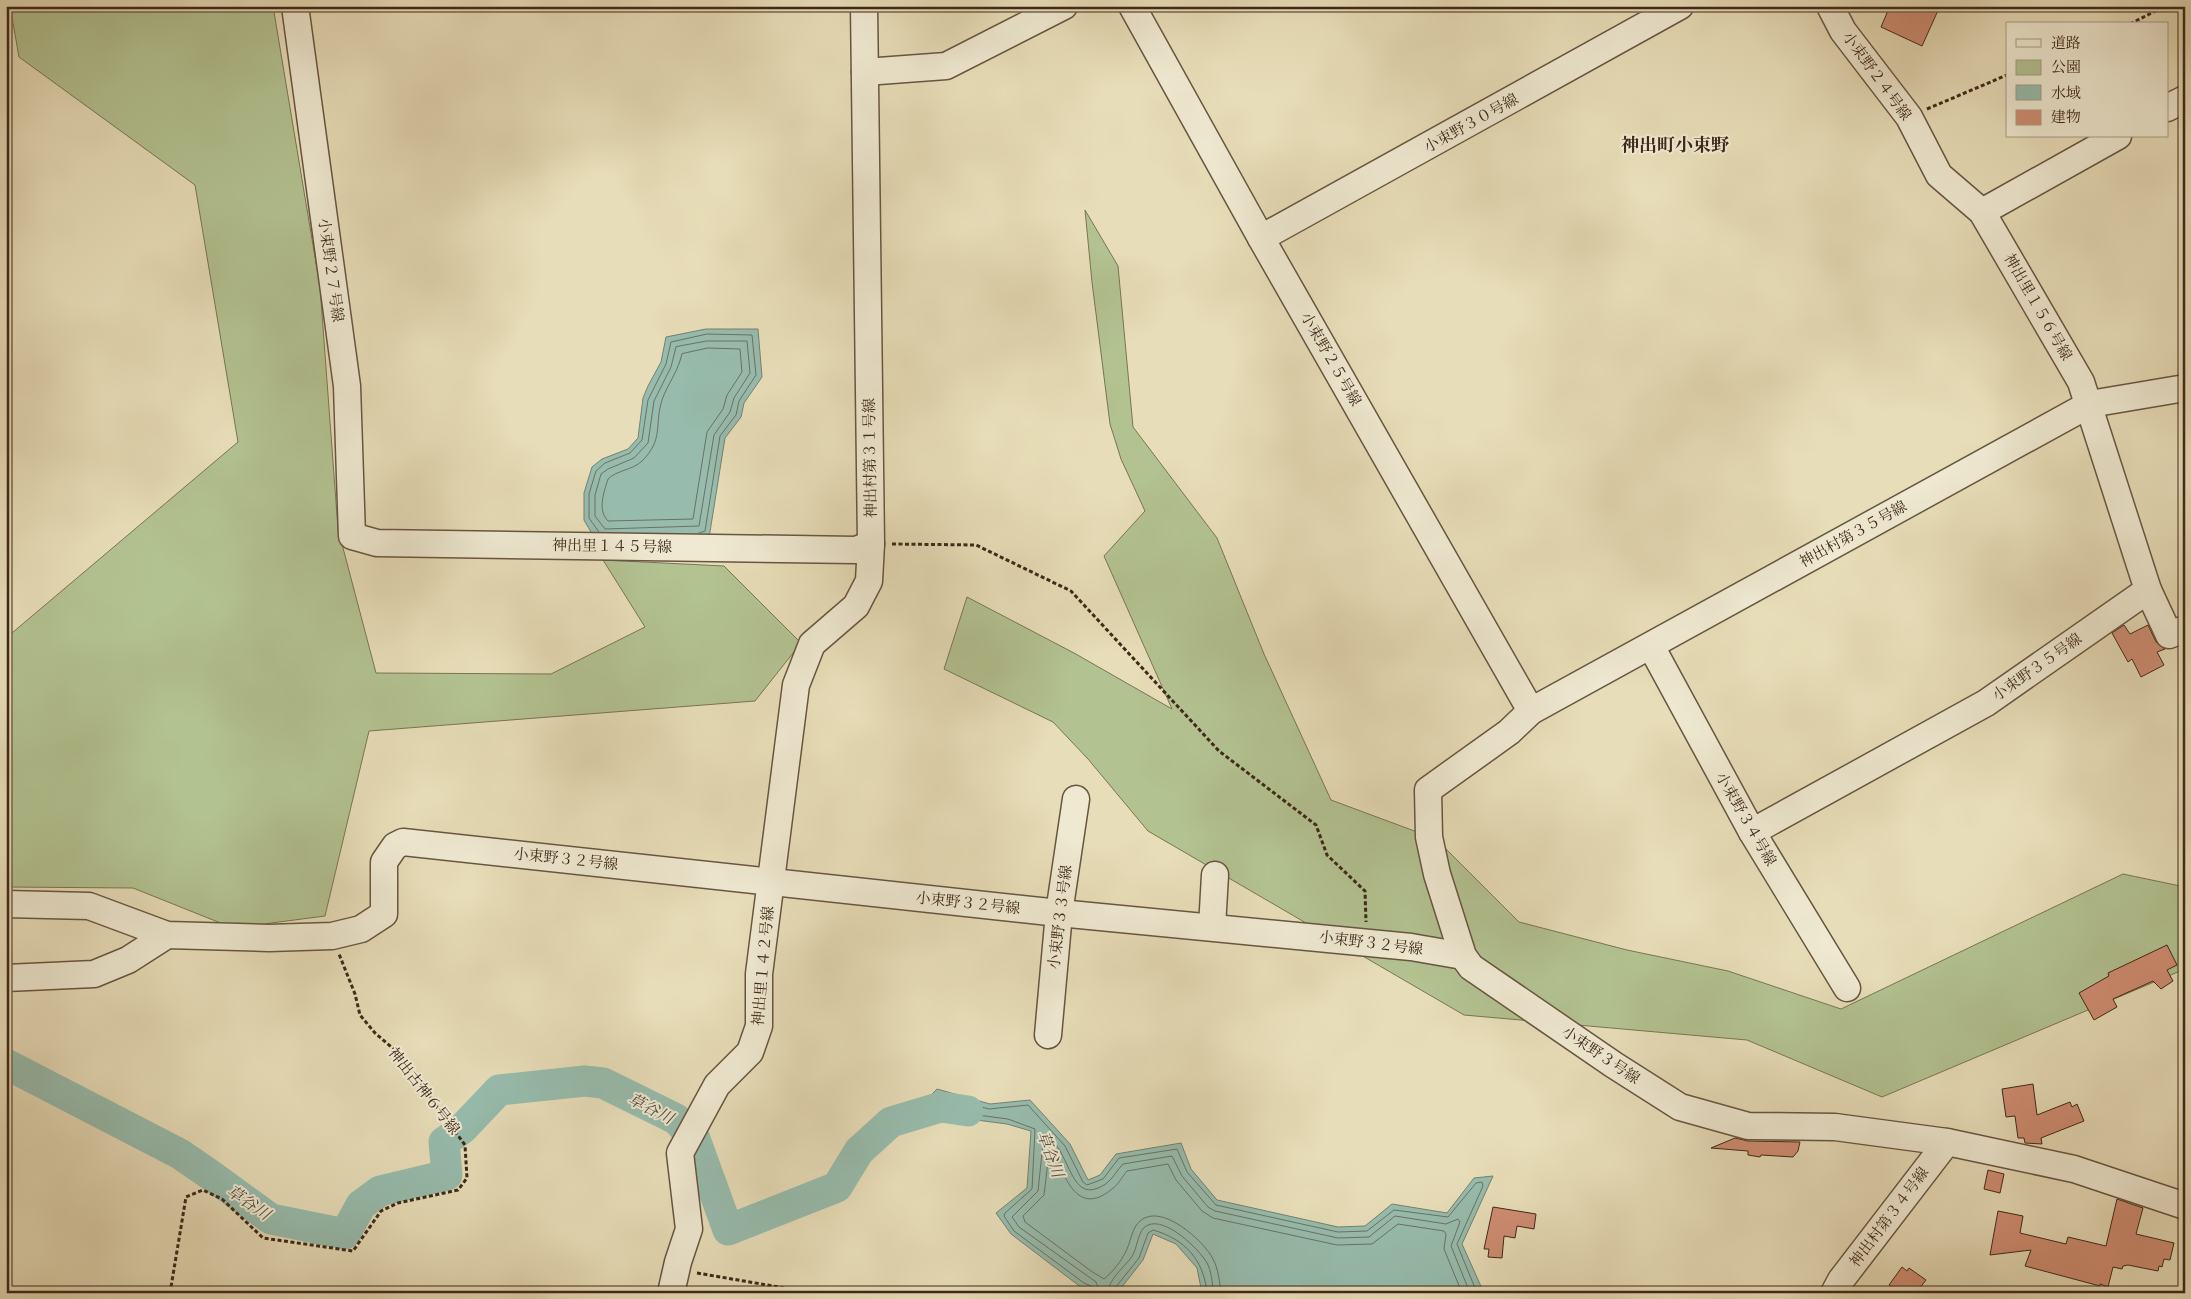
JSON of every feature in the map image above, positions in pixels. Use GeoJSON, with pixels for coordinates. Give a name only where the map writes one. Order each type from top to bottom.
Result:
{"type":"FeatureCollection","features":[{"type":"Feature","properties":{"kind":"street","name":"小束野２７号線"},"geometry":{"type":"LineString","coordinates":[[295,6],[347,386],[352,536]]}},
{"type":"Feature","properties":{"kind":"street","name":"神出村第３１号線"},"geometry":{"type":"LineString","coordinates":[[771,882],[796,685],[812,644],[856,606],[869,581],[871,544],[864,6]]}},
{"type":"Feature","properties":{"kind":"street"},"geometry":{"type":"LineString","coordinates":[[865,72],[946,66],[1064,6]]}},
{"type":"Feature","properties":{"kind":"street","name":"小束野２５号線"},"geometry":{"type":"LineString","coordinates":[[1132,6],[1531,711]]}},
{"type":"Feature","properties":{"kind":"street","name":"小束野３０号線"},"geometry":{"type":"LineString","coordinates":[[1262,238],[1680,6]]}},
{"type":"Feature","properties":{"kind":"street","name":"小束野２４号線"},"geometry":{"type":"LineString","coordinates":[[1830,6],[1843,31],[1909,117],[1939,175],[1982,212]]}},
{"type":"Feature","properties":{"kind":"street"},"geometry":{"type":"LineString","coordinates":[[2168,108],[2185,99]]}},
{"type":"Feature","properties":{"kind":"street"},"geometry":{"type":"LineString","coordinates":[[1982,212],[2114,138]]}},
{"type":"Feature","properties":{"kind":"street","name":"神出里１５６号線"},"geometry":{"type":"LineString","coordinates":[[1982,212],[2081,382],[2090,404]]}},
{"type":"Feature","properties":{"kind":"street","name":"神出村第３５号線"},"geometry":{"type":"LineString","coordinates":[[1531,711],[2090,404],[2185,388]]}},
{"type":"Feature","properties":{"kind":"street"},"geometry":{"type":"LineString","coordinates":[[2090,404],[2148,590],[2169,635],[2185,629]]}},
{"type":"Feature","properties":{"kind":"street","name":"神出里１４５号線"},"geometry":{"type":"LineString","coordinates":[[352,536],[376,542],[396,543],[856,550],[871,544]]}},
{"type":"Feature","properties":{"kind":"street","name":"小束野３５号線"},"geometry":{"type":"LineString","coordinates":[[1752,832],[1986,703],[2148,590]]}},
{"type":"Feature","properties":{"kind":"street","name":"小束野３４号線"},"geometry":{"type":"LineString","coordinates":[[1651,646],[1752,832],[1848,988]]}},
{"type":"Feature","properties":{"kind":"street","name":"小束野３号線"},"geometry":{"type":"LineString","coordinates":[[1531,711],[1509,732],[1428,790],[1429,837],[1437,874],[1463,956],[1471,967],[1614,1065],[1680,1106],[1748,1126],[1835,1127],[1947,1142],[2074,1168],[2185,1206]]}},
{"type":"Feature","properties":{"kind":"street","name":"小束野３３号線"},"geometry":{"type":"LineString","coordinates":[[1048,1035],[1059,913],[1076,799]]}},
{"type":"Feature","properties":{"kind":"street","name":"小束野３２号線"},"geometry":{"type":"LineString","coordinates":[[332,936],[361,929],[384,914],[384,862],[395,846],[403,842],[1059,913],[1212,926],[1254,933],[1366,942],[1463,956]]}},
{"type":"Feature","properties":{"kind":"street"},"geometry":{"type":"LineString","coordinates":[[1212,926],[1215,875]]}},
{"type":"Feature","properties":{"kind":"street","name":"神出里１４２号線"},"geometry":{"type":"LineString","coordinates":[[671,1293],[678,1262],[689,1229],[680,1153],[717,1085],[750,1052],[759,1026],[759,974],[771,882]]}},
{"type":"Feature","properties":{"kind":"street"},"geometry":{"type":"LineString","coordinates":[[6,904],[89,906],[167,935],[269,938],[332,936]]}},
{"type":"Feature","properties":{"kind":"street"},"geometry":{"type":"LineString","coordinates":[[6,978],[94,974],[128,960],[167,935]]}},
{"type":"Feature","properties":{"kind":"street","name":"神出村第３４号線"},"geometry":{"type":"LineString","coordinates":[[1834,1293],[1841,1280],[1947,1142]]}},
{"type":"Feature","properties":{"kind":"path"},"geometry":{"type":"LineString","coordinates":[[2134,22],[2165,6]]}},
{"type":"Feature","properties":{"kind":"path"},"geometry":{"type":"LineString","coordinates":[[1909,117],[2006,75]]}},
{"type":"Feature","properties":{"kind":"path"},"geometry":{"type":"LineString","coordinates":[[871,544],[976,545],[1071,591],[1219,752],[1316,825],[1327,855],[1365,892],[1366,942]]}},
{"type":"Feature","properties":{"kind":"path","name":"神出古神６号線"},"geometry":{"type":"LineString","coordinates":[[170,1293],[186,1197],[203,1190],[222,1199],[263,1238],[353,1251],[381,1211],[398,1203],[458,1190],[467,1178],[465,1145],[396,1051],[375,1033],[360,1015],[355,994],[332,936]]}},
{"type":"Feature","properties":{"kind":"path"},"geometry":{"type":"LineString","coordinates":[[678,1262],[696,1273],[814,1293]]}},
{"type":"Feature","properties":{"kind":"green space"},"geometry":{"type":"Polygon","coordinates":[[[10,6],[273,6],[320,287],[338,529],[376,673],[551,674],[645,627],[603,560],[724,566],[801,643],[755,701],[369,731],[325,916],[233,928],[133,888],[6,887],[6,638],[238,442],[195,185],[19,57],[10,6]]]}},
{"type":"Feature","properties":{"kind":"green space"},"geometry":{"type":"Polygon","coordinates":[[[1085,210],[1118,266],[1133,427],[1217,538],[1264,654],[1331,800],[1436,839],[1519,922],[1627,950],[1728,971],[1841,1009],[2123,874],[2185,887],[2185,969],[1882,1097],[1747,1040],[1464,1015],[1148,831],[1088,759],[1053,722],[944,669],[967,597],[1074,653],[1172,709],[1104,556],[1145,511],[1121,459],[1110,424],[1085,210]]]}},
{"type":"Feature","properties":{"kind":"water"},"geometry":{"type":"Polygon","coordinates":[[[706,329],[758,329],[762,377],[744,403],[741,417],[725,438],[709,538],[601,540],[591,532],[584,520],[584,493],[592,467],[602,459],[628,449],[638,438],[643,398],[661,362],[666,337],[706,329]]]}},
{"type":"Feature","properties":{"kind":"water"},"geometry":{"type":"Polygon","coordinates":[[[937,1089],[990,1104],[1030,1100],[1070,1144],[1088,1180],[1100,1175],[1116,1154],[1181,1143],[1191,1169],[1217,1200],[1338,1227],[1365,1226],[1392,1204],[1447,1213],[1474,1178],[1493,1176],[1462,1244],[1484,1293],[1202,1293],[1197,1268],[1176,1244],[1153,1234],[1143,1260],[1118,1292],[1094,1293],[1082,1288],[1011,1234],[996,1213],[1027,1188],[1031,1131],[1007,1124],[930,1114],[920,1106],[937,1089]]]}},
{"type":"Feature","properties":{"kind":"building"},"geometry":{"type":"Polygon","coordinates":[[[1890,6],[1940,6],[1922,46],[1881,27],[1890,6]]]}},
{"type":"Feature","properties":{"kind":"building"},"geometry":{"type":"Polygon","coordinates":[[[2124,625],[2130,634],[2148,625],[2156,642],[2165,649],[2157,652],[2164,665],[2141,677],[2132,659],[2128,662],[2112,633],[2124,625]]]}},
{"type":"Feature","properties":{"kind":"building"},"geometry":{"type":"Polygon","coordinates":[[[2167,945],[2177,965],[2167,970],[2173,981],[2161,989],[2153,981],[2113,999],[2117,1007],[2094,1020],[2079,993],[2109,976],[2108,973],[2167,945]]]}},
{"type":"Feature","properties":{"kind":"building"},"geometry":{"type":"Polygon","coordinates":[[[2033,1084],[2037,1115],[2070,1102],[2072,1107],[2077,1104],[2084,1121],[2041,1138],[2042,1144],[2025,1143],[2024,1138],[2018,1138],[2015,1116],[2006,1117],[2002,1089],[2033,1084]]]}},
{"type":"Feature","properties":{"kind":"building"},"geometry":{"type":"Polygon","coordinates":[[[1735,1138],[1748,1141],[1800,1142],[1798,1151],[1793,1157],[1761,1155],[1760,1157],[1748,1155],[1748,1151],[1711,1148],[1735,1138]]]}},
{"type":"Feature","properties":{"kind":"building"},"geometry":{"type":"Polygon","coordinates":[[[1988,1170],[2004,1174],[2000,1193],[1984,1189],[1988,1170]]]}},
{"type":"Feature","properties":{"kind":"building"},"geometry":{"type":"Polygon","coordinates":[[[2117,1199],[2143,1208],[2136,1234],[2174,1243],[2170,1260],[2164,1259],[2162,1267],[2159,1266],[2158,1271],[2128,1265],[2123,1266],[2122,1269],[2113,1267],[2108,1287],[2025,1266],[2031,1250],[1990,1255],[1998,1211],[2023,1216],[2020,1233],[2066,1244],[2068,1237],[2106,1246],[2117,1199]]]}},
{"type":"Feature","properties":{"kind":"building"},"geometry":{"type":"Polygon","coordinates":[[[1493,1207],[1536,1214],[1534,1229],[1517,1226],[1515,1238],[1504,1236],[1502,1258],[1488,1257],[1489,1249],[1484,1249],[1493,1207]]]}},
{"type":"Feature","properties":{"kind":"building"},"geometry":{"type":"Polygon","coordinates":[[[1902,1267],[1907,1271],[1909,1268],[1926,1280],[1916,1293],[1900,1293],[1889,1285],[1902,1267]]]}},
{"type":"Feature","properties":{"kind":"waterway","name":"草谷川"},"geometry":{"type":"LineString","coordinates":[[6,1064],[180,1154],[271,1219],[345,1234],[361,1205],[380,1191],[447,1175],[444,1142],[462,1129],[499,1090],[585,1081],[603,1083],[676,1119],[695,1139],[728,1230],[837,1187],[859,1151],[891,1122],[941,1107],[968,1111]]}},
{"type":"Feature","properties":{"kind":"district","name":"神出町小束野"},"geometry":{"type":"Point","coordinates":[1675,145]}}]}
